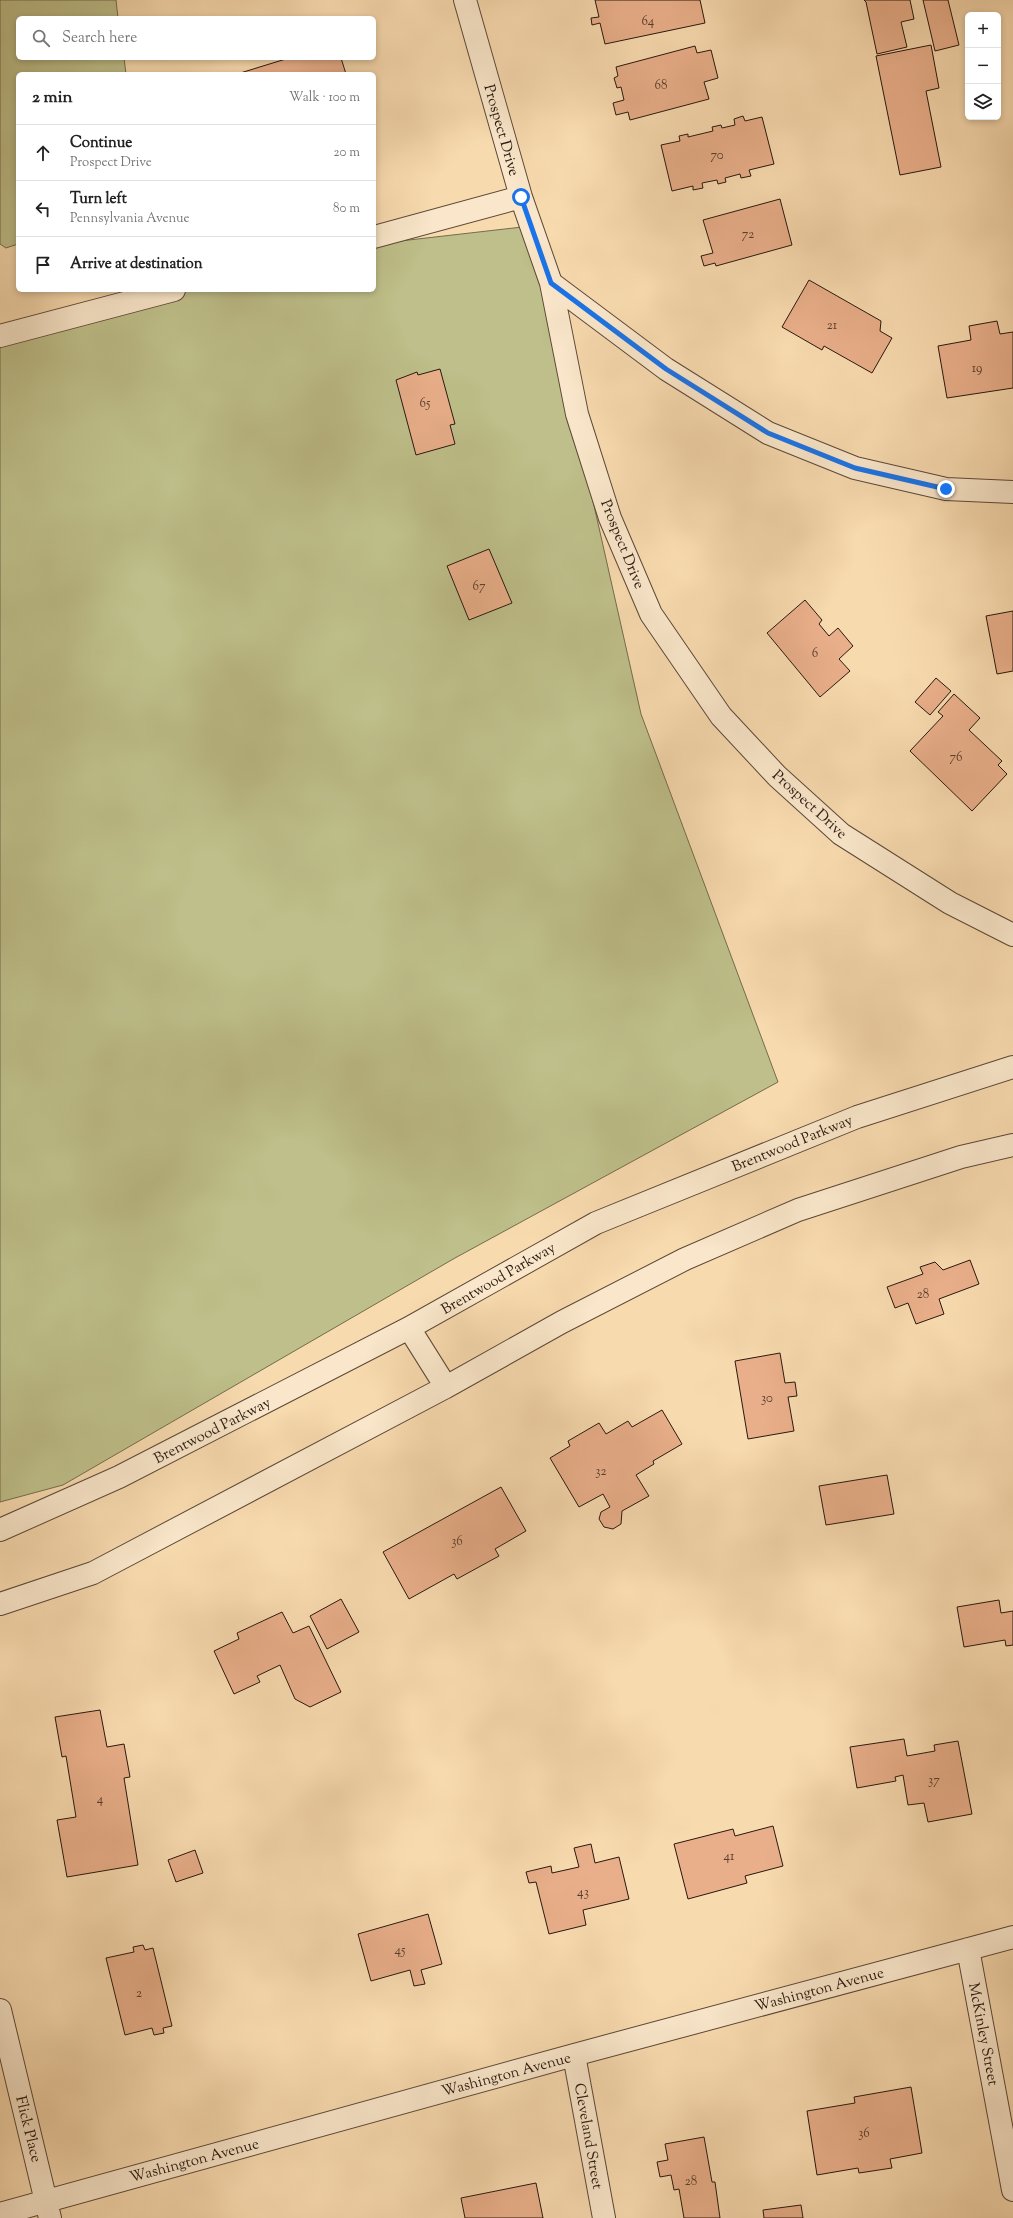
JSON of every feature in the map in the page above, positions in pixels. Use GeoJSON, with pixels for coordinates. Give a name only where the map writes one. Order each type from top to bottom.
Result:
{"type":"FeatureCollection","features":[{"type":"Feature","properties":{"kind":"street","name":"Prospect Drive"},"geometry":{"type":"LineString","coordinates":[[465,0],[521,197],[551,283],[577,414],[610,518],[651,614],[721,716],[777,776],[841,834],[950,903],[1013,935]]}},
{"type":"Feature","properties":{"kind":"street"},"geometry":{"type":"LineString","coordinates":[[376,236],[521,197]]}},
{"type":"Feature","properties":{"kind":"street"},"geometry":{"type":"LineString","coordinates":[[551,283],[666,369],[768,433],[855,468],[946,489],[1013,492]]}},
{"type":"Feature","properties":{"kind":"street"},"geometry":{"type":"LineString","coordinates":[[0,336],[166,292]]}},
{"type":"Feature","properties":{"kind":"street","name":"Brentwood Parkway"},"geometry":{"type":"LineString","coordinates":[[0,1530],[119,1477],[409,1328],[596,1223],[857,1117],[1013,1066]]}},
{"type":"Feature","properties":{"kind":"street"},"geometry":{"type":"LineString","coordinates":[[0,1604],[93,1573],[446,1387],[562,1322],[679,1263],[798,1210],[960,1157],[1013,1145]]}},
{"type":"Feature","properties":{"kind":"street"},"geometry":{"type":"LineString","coordinates":[[409,1328],[446,1387]]}},
{"type":"Feature","properties":{"kind":"street","name":"Washington Avenue"},"geometry":{"type":"LineString","coordinates":[[0,2214],[48,2209],[574,2055],[1013,1937]]}},
{"type":"Feature","properties":{"kind":"street","name":"McKinley Street"},"geometry":{"type":"LineString","coordinates":[[968,1949],[1013,2190]]}},
{"type":"Feature","properties":{"kind":"street","name":"Flick Place"},"geometry":{"type":"LineString","coordinates":[[0,2010],[48,2209]]}},
{"type":"Feature","properties":{"kind":"street","name":"Cleveland Street"},"geometry":{"type":"LineString","coordinates":[[574,2055],[604,2218]]}},
{"type":"Feature","properties":{"kind":"green space"},"geometry":{"type":"Polygon","coordinates":[[[0,0],[116,0],[118,16],[16,16],[16,60],[124,60],[126,72],[16,72],[16,245],[6,248],[0,244],[0,0]]]}},
{"type":"Feature","properties":{"kind":"green space"},"geometry":{"type":"Polygon","coordinates":[[[531,226],[641,714],[778,1082],[455,1258],[63,1485],[0,1502],[0,336],[166,292],[376,292],[376,244],[531,226]]]}},
{"type":"Feature","properties":{"kind":"building"},"geometry":{"type":"Polygon","coordinates":[[[595,0],[700,0],[705,23],[605,44],[600,23],[592,25],[591,18],[599,17],[595,0]]]}},
{"type":"Feature","properties":{"kind":"building"},"geometry":{"type":"Polygon","coordinates":[[[864,0],[910,0],[914,19],[901,22],[907,47],[877,54],[866,2],[864,0]]]}},
{"type":"Feature","properties":{"kind":"building"},"geometry":{"type":"Polygon","coordinates":[[[923,0],[948,0],[959,45],[935,51],[923,0]]]}},
{"type":"Feature","properties":{"kind":"building"},"geometry":{"type":"Polygon","coordinates":[[[931,45],[939,88],[926,91],[941,167],[900,175],[876,56],[931,45]]]}},
{"type":"Feature","properties":{"kind":"building"},"geometry":{"type":"Polygon","coordinates":[[[695,46],[697,53],[711,50],[718,78],[704,82],[709,99],[630,120],[628,112],[616,115],[613,103],[624,100],[621,87],[617,88],[614,78],[618,76],[616,67],[695,46]]]}},
{"type":"Feature","properties":{"kind":"building"},"geometry":{"type":"Polygon","coordinates":[[[282,60],[342,60],[345,72],[244,72],[282,60]]]}},
{"type":"Feature","properties":{"kind":"building"},"geometry":{"type":"Polygon","coordinates":[[[743,116],[745,121],[762,117],[774,164],[749,170],[751,176],[741,178],[740,174],[725,178],[726,182],[718,184],[717,180],[702,183],[703,188],[693,190],[693,186],[672,191],[661,145],[680,141],[679,136],[688,134],[688,137],[713,131],[712,127],[721,125],[722,128],[735,125],[734,119],[743,116]]]}},
{"type":"Feature","properties":{"kind":"building"},"geometry":{"type":"Polygon","coordinates":[[[780,199],[792,245],[716,266],[715,263],[704,266],[701,256],[713,253],[703,220],[780,199]]]}},
{"type":"Feature","properties":{"kind":"building"},"geometry":{"type":"Polygon","coordinates":[[[809,280],[881,321],[880,331],[892,338],[872,373],[824,346],[822,350],[782,327],[809,280]]]}},
{"type":"Feature","properties":{"kind":"building"},"geometry":{"type":"Polygon","coordinates":[[[997,321],[1000,334],[1013,332],[1013,388],[947,398],[938,346],[971,340],[969,326],[997,321]]]}},
{"type":"Feature","properties":{"kind":"building"},"geometry":{"type":"Polygon","coordinates":[[[440,369],[455,424],[450,425],[455,444],[416,455],[396,380],[417,372],[418,375],[440,369]]]}},
{"type":"Feature","properties":{"kind":"building"},"geometry":{"type":"Polygon","coordinates":[[[489,549],[512,603],[469,620],[447,566],[489,549]]]}},
{"type":"Feature","properties":{"kind":"building"},"geometry":{"type":"Polygon","coordinates":[[[805,600],[822,620],[819,624],[829,636],[838,628],[853,646],[839,659],[850,671],[820,697],[767,633],[805,600]]]}},
{"type":"Feature","properties":{"kind":"building"},"geometry":{"type":"Polygon","coordinates":[[[1013,611],[1013,671],[997,674],[986,616],[1013,611]]]}},
{"type":"Feature","properties":{"kind":"building"},"geometry":{"type":"Polygon","coordinates":[[[936,678],[951,691],[930,715],[915,702],[936,678]]]}},
{"type":"Feature","properties":{"kind":"building"},"geometry":{"type":"Polygon","coordinates":[[[954,694],[980,718],[969,730],[1002,761],[998,765],[1007,774],[972,811],[910,751],[943,716],[938,712],[954,694]]]}},
{"type":"Feature","properties":{"kind":"building"},"geometry":{"type":"Polygon","coordinates":[[[970,1260],[979,1284],[939,1299],[944,1314],[916,1324],[908,1303],[895,1308],[887,1287],[923,1274],[920,1267],[935,1262],[943,1270],[970,1260]]]}},
{"type":"Feature","properties":{"kind":"building"},"geometry":{"type":"Polygon","coordinates":[[[780,1353],[785,1383],[795,1382],[797,1396],[788,1397],[794,1431],[748,1439],[735,1361],[780,1353]]]}},
{"type":"Feature","properties":{"kind":"building"},"geometry":{"type":"Polygon","coordinates":[[[662,1410],[682,1444],[653,1461],[654,1464],[636,1475],[649,1496],[622,1511],[621,1524],[613,1529],[604,1527],[599,1519],[601,1512],[610,1507],[603,1494],[579,1507],[550,1458],[570,1446],[568,1441],[599,1423],[606,1434],[628,1421],[632,1427],[662,1410]]]}},
{"type":"Feature","properties":{"kind":"building"},"geometry":{"type":"Polygon","coordinates":[[[887,1475],[894,1514],[826,1525],[819,1486],[887,1475]]]}},
{"type":"Feature","properties":{"kind":"building"},"geometry":{"type":"Polygon","coordinates":[[[501,1487],[526,1531],[495,1549],[499,1556],[457,1579],[454,1574],[409,1599],[383,1552],[501,1487]]]}},
{"type":"Feature","properties":{"kind":"building"},"geometry":{"type":"Polygon","coordinates":[[[341,1599],[359,1632],[327,1649],[310,1616],[341,1599]]]}},
{"type":"Feature","properties":{"kind":"building"},"geometry":{"type":"Polygon","coordinates":[[[999,1600],[1001,1613],[1013,1611],[1013,1645],[1006,1646],[1005,1640],[964,1647],[957,1607],[999,1600]]]}},
{"type":"Feature","properties":{"kind":"building"},"geometry":{"type":"Polygon","coordinates":[[[282,1612],[293,1633],[309,1626],[341,1692],[310,1707],[295,1699],[280,1665],[257,1676],[260,1682],[234,1694],[214,1651],[239,1639],[237,1633],[282,1612]]]}},
{"type":"Feature","properties":{"kind":"building"},"geometry":{"type":"Polygon","coordinates":[[[100,1710],[107,1747],[124,1744],[130,1777],[124,1778],[138,1865],[67,1877],[57,1820],[76,1817],[66,1756],[62,1757],[55,1717],[100,1710]]]}},
{"type":"Feature","properties":{"kind":"building"},"geometry":{"type":"Polygon","coordinates":[[[904,1739],[907,1756],[935,1751],[934,1745],[958,1741],[972,1814],[928,1822],[924,1803],[908,1805],[903,1775],[895,1777],[896,1781],[857,1788],[850,1747],[904,1739]]]}},
{"type":"Feature","properties":{"kind":"building"},"geometry":{"type":"Polygon","coordinates":[[[773,1826],[783,1866],[745,1876],[747,1883],[688,1899],[674,1844],[733,1829],[735,1836],[773,1826]]]}},
{"type":"Feature","properties":{"kind":"building"},"geometry":{"type":"Polygon","coordinates":[[[591,1844],[595,1863],[619,1857],[629,1899],[583,1910],[586,1925],[549,1934],[536,1882],[529,1883],[526,1872],[551,1866],[552,1873],[579,1867],[574,1848],[591,1844]]]}},
{"type":"Feature","properties":{"kind":"building"},"geometry":{"type":"Polygon","coordinates":[[[195,1850],[203,1873],[176,1882],[168,1860],[195,1850]]]}},
{"type":"Feature","properties":{"kind":"building"},"geometry":{"type":"Polygon","coordinates":[[[428,1914],[442,1964],[421,1970],[425,1984],[414,1986],[410,1970],[371,1981],[358,1934],[428,1914]]]}},
{"type":"Feature","properties":{"kind":"building"},"geometry":{"type":"Polygon","coordinates":[[[143,1945],[145,1950],[153,1948],[172,2026],[163,2028],[164,2033],[154,2035],[152,2028],[125,2035],[106,1958],[134,1952],[133,1947],[143,1945]]]}},
{"type":"Feature","properties":{"kind":"building"},"geometry":{"type":"Polygon","coordinates":[[[911,2087],[922,2153],[890,2159],[892,2168],[859,2173],[858,2168],[817,2175],[807,2111],[855,2103],[854,2097],[911,2087]]]}},
{"type":"Feature","properties":{"kind":"building"},"geometry":{"type":"Polygon","coordinates":[[[704,2137],[712,2182],[715,2182],[720,2218],[684,2218],[679,2189],[674,2190],[671,2175],[660,2177],[657,2162],[668,2160],[665,2144],[704,2137]]]}},
{"type":"Feature","properties":{"kind":"building"},"geometry":{"type":"Polygon","coordinates":[[[536,2183],[543,2218],[465,2218],[461,2198],[536,2183]]]}},
{"type":"Feature","properties":{"kind":"building"},"geometry":{"type":"Polygon","coordinates":[[[801,2205],[803,2218],[764,2218],[763,2210],[801,2205]]]}},
{"type":"Feature","properties":{"kind":"route"},"geometry":{"type":"LineString","coordinates":[[521,197],[551,283],[666,369],[768,433],[855,468],[946,489]]}}]}
